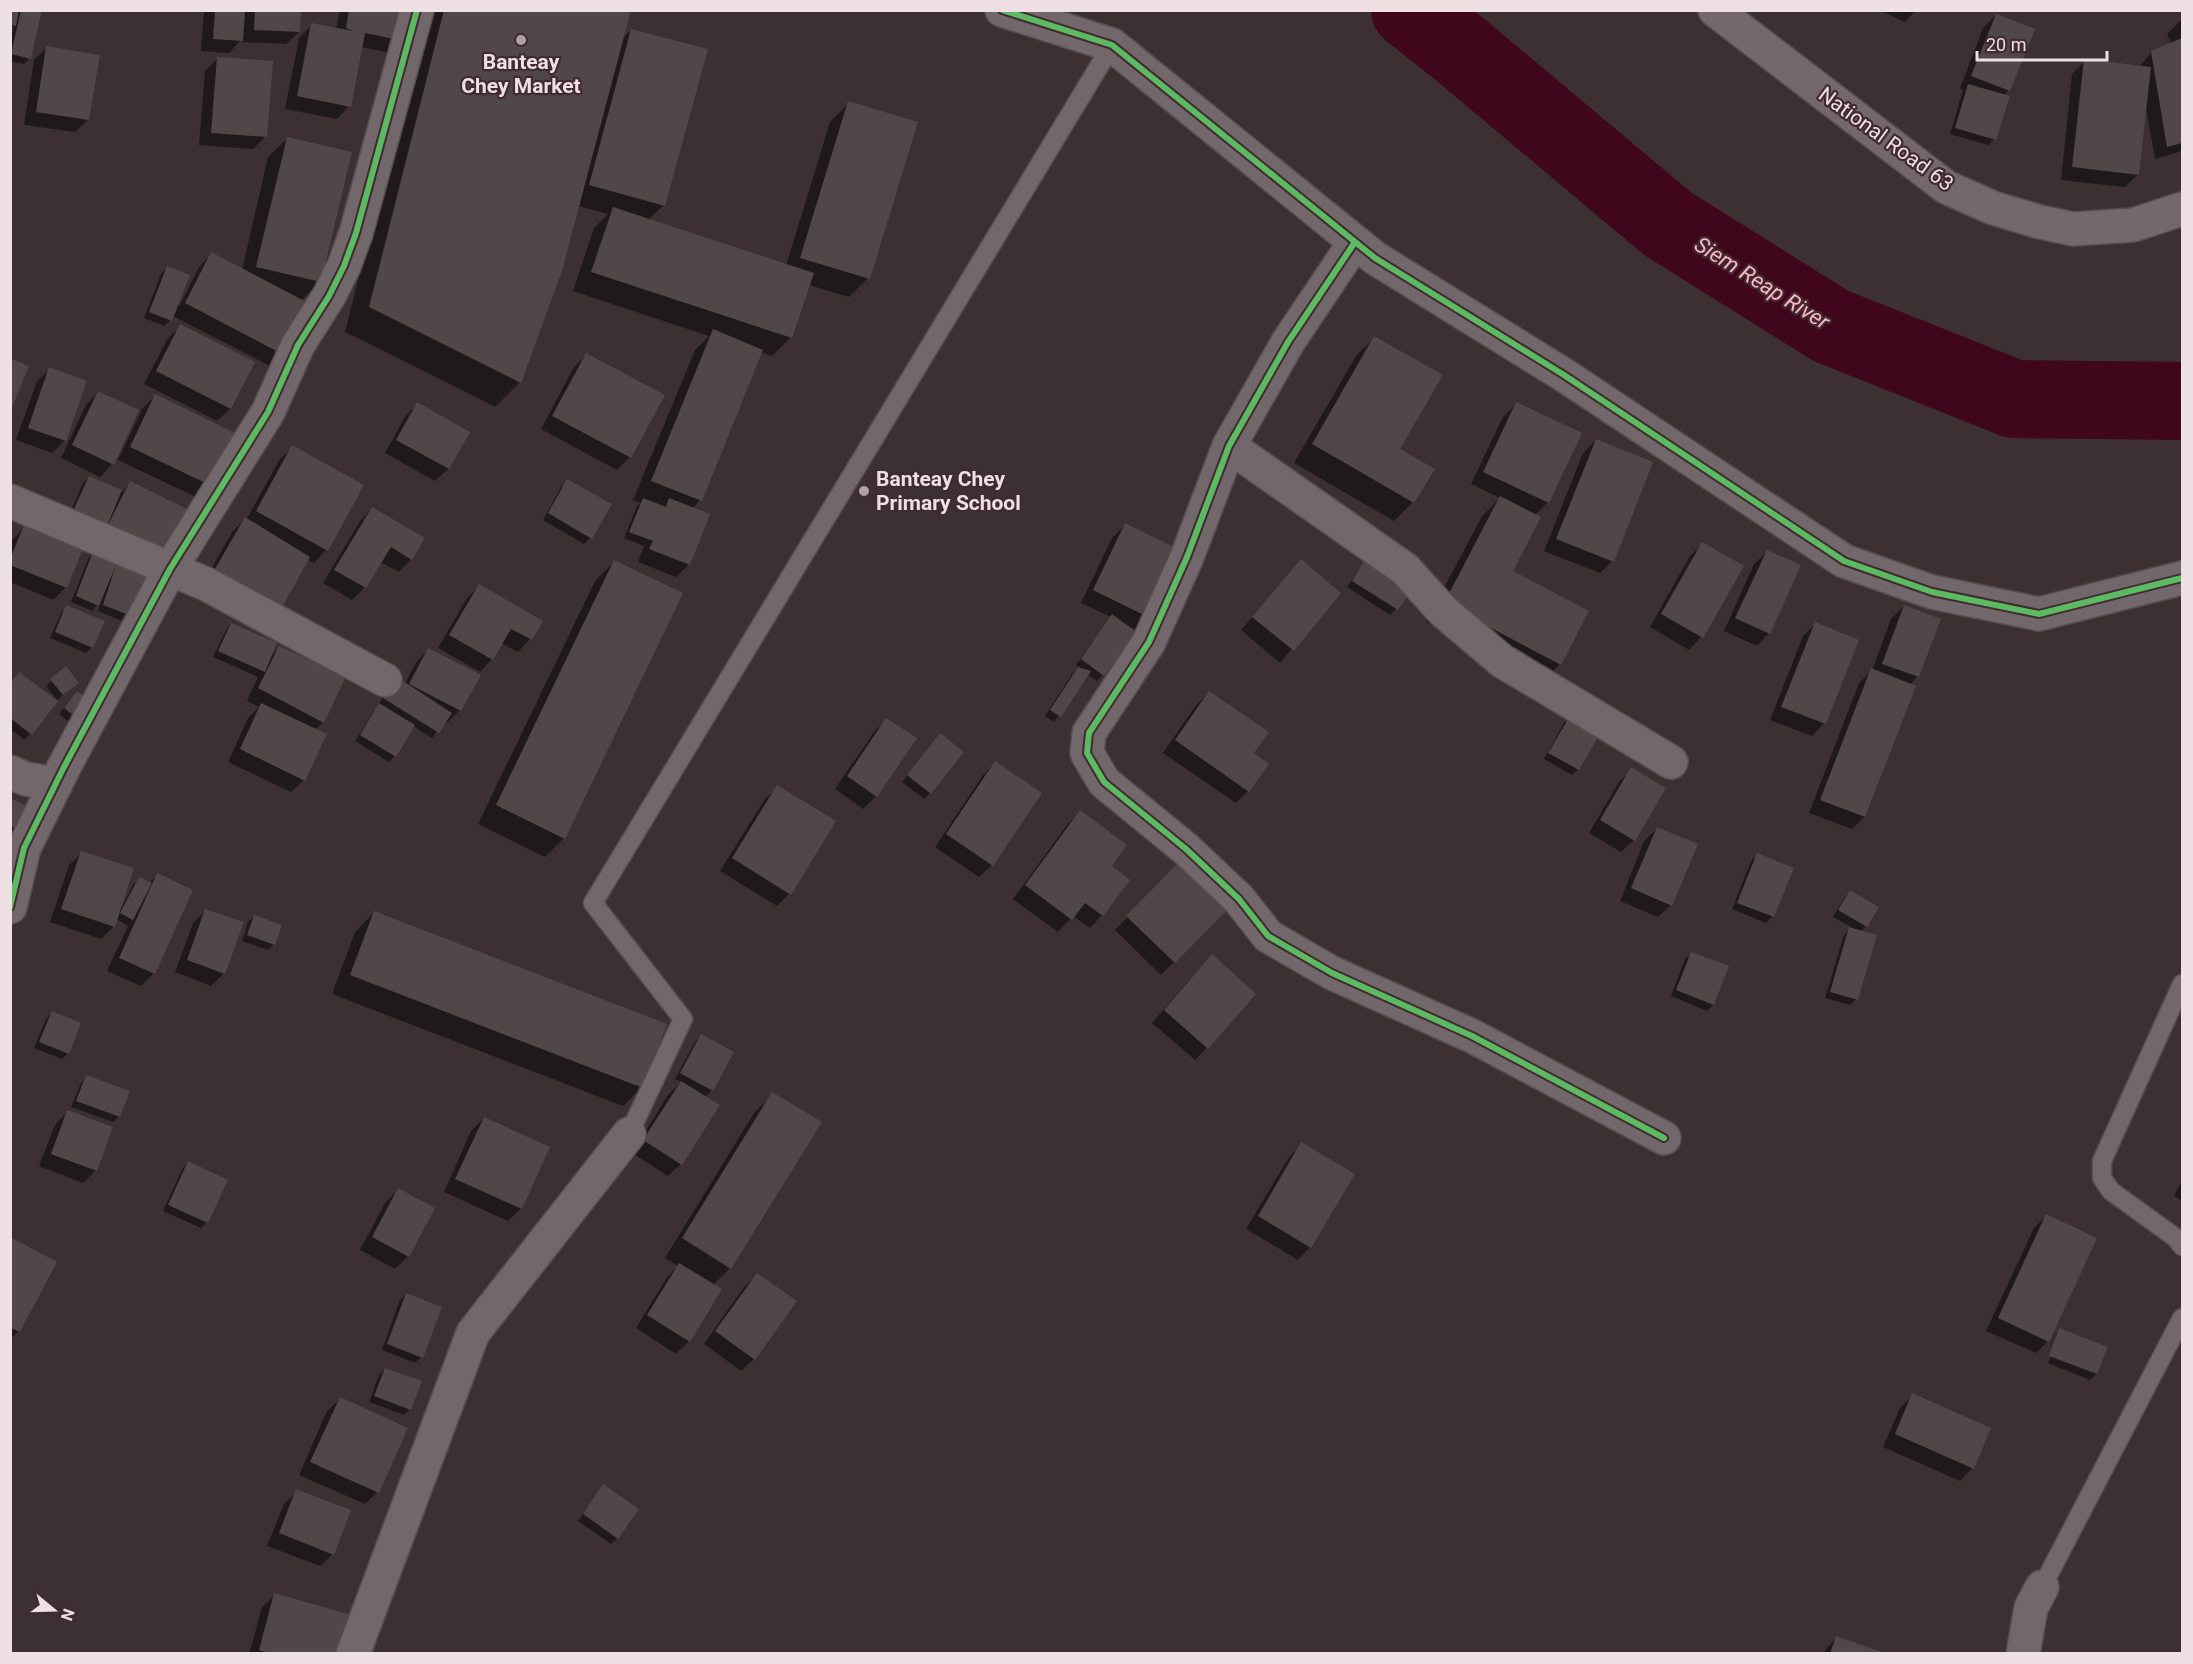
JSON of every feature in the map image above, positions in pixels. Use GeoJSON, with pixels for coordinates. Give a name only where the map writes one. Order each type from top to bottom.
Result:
{"type":"FeatureCollection","features":[{"type":"Feature","properties":{"kind":"street"},"geometry":{"type":"LineString","coordinates":[[10,907],[24,848],[56,784],[170,569],[268,412],[298,345],[329,296],[344,267],[356,233],[417,10]]}},
{"type":"Feature","properties":{"kind":"street"},"geometry":{"type":"LineString","coordinates":[[1002,10],[1112,45],[1375,258],[1564,375],[1844,561],[1932,592],[2039,614],[2182,578]]}},
{"type":"Feature","properties":{"kind":"street","name":"National Road 63"},"geometry":{"type":"LineString","coordinates":[[1715,10],[1946,187],[1993,208],[2073,229],[2133,225],[2182,210]]}},
{"type":"Feature","properties":{"kind":"street"},"geometry":{"type":"LineString","coordinates":[[1355,242],[1288,342],[1229,446],[1187,557],[1149,642],[1089,733],[1087,753],[1104,782],[1186,849],[1239,898],[1268,936],[1332,973],[1472,1036],[1664,1138]]}},
{"type":"Feature","properties":{"kind":"street"},"geometry":{"type":"LineString","coordinates":[[1229,446],[1406,569],[1443,611],[1502,661],[1671,762]]}},
{"type":"Feature","properties":{"kind":"street"},"geometry":{"type":"LineString","coordinates":[[10,501],[206,584],[386,680]]}},
{"type":"Feature","properties":{"kind":"street"},"geometry":{"type":"LineString","coordinates":[[10,772],[26,779],[56,784]]}},
{"type":"Feature","properties":{"kind":"street"},"geometry":{"type":"LineString","coordinates":[[353,1653],[473,1333],[629,1134]]}},
{"type":"Feature","properties":{"kind":"street"},"geometry":{"type":"LineString","coordinates":[[2024,1653],[2031,1608],[2042,1587]]}},
{"type":"Feature","properties":{"kind":"lane"},"geometry":{"type":"LineString","coordinates":[[629,1134],[683,1019],[593,903],[1112,45]]}},
{"type":"Feature","properties":{"kind":"lane"},"geometry":{"type":"LineString","coordinates":[[2182,984],[2102,1161],[2102,1178],[2110,1191],[2176,1238],[2182,1246]]}},
{"type":"Feature","properties":{"kind":"lane"},"geometry":{"type":"LineString","coordinates":[[2042,1587],[2182,1318]]}},
{"type":"Feature","properties":{"kind":"building"},"geometry":{"type":"Polygon","coordinates":[[[10,10],[19,10],[16,26],[10,25],[10,10]]]}},
{"type":"Feature","properties":{"kind":"building"},"geometry":{"type":"Polygon","coordinates":[[[21,10],[42,10],[31,59],[11,54],[21,10]]]}},
{"type":"Feature","properties":{"kind":"building"},"geometry":{"type":"Polygon","coordinates":[[[215,10],[245,10],[243,41],[213,39],[215,10]]]}},
{"type":"Feature","properties":{"kind":"building"},"geometry":{"type":"Polygon","coordinates":[[[255,10],[301,10],[300,32],[254,30],[255,10]]]}},
{"type":"Feature","properties":{"kind":"building"},"geometry":{"type":"Polygon","coordinates":[[[349,10],[411,10],[404,41],[365,33],[351,107],[297,96],[311,23],[354,31],[346,28],[349,10]]]}},
{"type":"Feature","properties":{"kind":"building"},"geometry":{"type":"Polygon","coordinates":[[[444,10],[631,10],[562,271],[521,383],[369,307],[444,10]]]}},
{"type":"Feature","properties":{"kind":"building"},"geometry":{"type":"Polygon","coordinates":[[[1996,14],[2035,29],[2010,91],[1971,76],[1996,14]]]}},
{"type":"Feature","properties":{"kind":"building"},"geometry":{"type":"Polygon","coordinates":[[[631,29],[708,49],[665,206],[589,185],[631,29]]]}},
{"type":"Feature","properties":{"kind":"building"},"geometry":{"type":"Polygon","coordinates":[[[2182,38],[2182,143],[2167,147],[2151,51],[2182,38]]]}},
{"type":"Feature","properties":{"kind":"building"},"geometry":{"type":"Polygon","coordinates":[[[46,46],[100,55],[89,120],[36,112],[46,46]]]}},
{"type":"Feature","properties":{"kind":"building"},"geometry":{"type":"Polygon","coordinates":[[[217,57],[273,61],[267,137],[211,133],[217,57]]]}},
{"type":"Feature","properties":{"kind":"building"},"geometry":{"type":"Polygon","coordinates":[[[2084,59],[2151,67],[2139,175],[2072,167],[2084,59]]]}},
{"type":"Feature","properties":{"kind":"building"},"geometry":{"type":"Polygon","coordinates":[[[1968,84],[2010,96],[1996,140],[1955,128],[1968,84]]]}},
{"type":"Feature","properties":{"kind":"building"},"geometry":{"type":"Polygon","coordinates":[[[848,101],[918,122],[870,279],[800,258],[848,101]]]}},
{"type":"Feature","properties":{"kind":"building"},"geometry":{"type":"Polygon","coordinates":[[[287,137],[352,152],[321,282],[256,267],[287,137]]]}},
{"type":"Feature","properties":{"kind":"building"},"geometry":{"type":"Polygon","coordinates":[[[613,207],[814,273],[792,338],[591,272],[613,207]]]}},
{"type":"Feature","properties":{"kind":"building"},"geometry":{"type":"Polygon","coordinates":[[[211,252],[312,305],[286,356],[185,303],[211,252]]]}},
{"type":"Feature","properties":{"kind":"building"},"geometry":{"type":"Polygon","coordinates":[[[167,266],[190,275],[172,321],[149,312],[167,266]]]}},
{"type":"Feature","properties":{"kind":"building"},"geometry":{"type":"Polygon","coordinates":[[[180,324],[255,362],[231,409],[156,371],[180,324]]]}},
{"type":"Feature","properties":{"kind":"building"},"geometry":{"type":"Polygon","coordinates":[[[713,329],[763,350],[702,501],[651,481],[713,329]]]}},
{"type":"Feature","properties":{"kind":"building"},"geometry":{"type":"Polygon","coordinates":[[[1374,336],[1443,375],[1400,449],[1435,469],[1414,503],[1312,444],[1374,336]]]}},
{"type":"Feature","properties":{"kind":"building"},"geometry":{"type":"Polygon","coordinates":[[[586,353],[665,395],[631,458],[552,416],[586,353]]]}},
{"type":"Feature","properties":{"kind":"building"},"geometry":{"type":"Polygon","coordinates":[[[10,358],[29,366],[11,410],[10,410],[10,358]]]}},
{"type":"Feature","properties":{"kind":"building"},"geometry":{"type":"Polygon","coordinates":[[[49,367],[87,381],[66,441],[28,428],[49,367]]]}},
{"type":"Feature","properties":{"kind":"building"},"geometry":{"type":"Polygon","coordinates":[[[98,391],[139,410],[114,465],[72,445],[98,391]]]}},
{"type":"Feature","properties":{"kind":"building"},"geometry":{"type":"Polygon","coordinates":[[[155,394],[239,435],[214,487],[130,447],[155,394]]]}},
{"type":"Feature","properties":{"kind":"building"},"geometry":{"type":"Polygon","coordinates":[[[417,402],[470,432],[449,469],[396,440],[417,402]]]}},
{"type":"Feature","properties":{"kind":"building"},"geometry":{"type":"Polygon","coordinates":[[[1516,402],[1582,433],[1549,503],[1483,472],[1516,402]]]}},
{"type":"Feature","properties":{"kind":"building"},"geometry":{"type":"Polygon","coordinates":[[[1596,439],[1653,462],[1614,562],[1556,539],[1596,439]]]}},
{"type":"Feature","properties":{"kind":"building"},"geometry":{"type":"Polygon","coordinates":[[[292,445],[364,485],[328,551],[256,511],[292,445]]]}},
{"type":"Feature","properties":{"kind":"building"},"geometry":{"type":"Polygon","coordinates":[[[89,476],[122,490],[107,526],[73,511],[89,476]]]}},
{"type":"Feature","properties":{"kind":"building"},"geometry":{"type":"Polygon","coordinates":[[[567,479],[612,504],[592,539],[548,513],[567,479]]]}},
{"type":"Feature","properties":{"kind":"building"},"geometry":{"type":"Polygon","coordinates":[[[130,481],[193,512],[167,566],[103,535],[130,481]]]}},
{"type":"Feature","properties":{"kind":"building"},"geometry":{"type":"Polygon","coordinates":[[[1500,496],[1541,517],[1513,571],[1589,611],[1561,665],[1444,603],[1500,496]]]}},
{"type":"Feature","properties":{"kind":"building"},"geometry":{"type":"Polygon","coordinates":[[[643,498],[666,507],[669,498],[710,514],[690,565],[649,549],[653,541],[629,532],[643,498]]]}},
{"type":"Feature","properties":{"kind":"building"},"geometry":{"type":"Polygon","coordinates":[[[372,507],[425,538],[412,560],[391,547],[366,588],[334,570],[372,507]]]}},
{"type":"Feature","properties":{"kind":"building"},"geometry":{"type":"Polygon","coordinates":[[[245,517],[310,557],[280,611],[212,574],[245,517]]]}},
{"type":"Feature","properties":{"kind":"building"},"geometry":{"type":"Polygon","coordinates":[[[1125,523],[1180,550],[1148,617],[1093,590],[1125,523]]]}},
{"type":"Feature","properties":{"kind":"building"},"geometry":{"type":"Polygon","coordinates":[[[24,525],[83,549],[67,588],[10,565],[10,559],[24,525]]]}},
{"type":"Feature","properties":{"kind":"building"},"geometry":{"type":"Polygon","coordinates":[[[1702,542],[1744,566],[1703,638],[1661,614],[1702,542]]]}},
{"type":"Feature","properties":{"kind":"building"},"geometry":{"type":"Polygon","coordinates":[[[94,549],[157,575],[139,619],[103,605],[116,565],[99,606],[76,596],[94,549]]]}},
{"type":"Feature","properties":{"kind":"building"},"geometry":{"type":"Polygon","coordinates":[[[1767,550],[1801,565],[1770,634],[1735,618],[1767,550]]]}},
{"type":"Feature","properties":{"kind":"building"},"geometry":{"type":"Polygon","coordinates":[[[1366,558],[1412,589],[1398,610],[1352,581],[1366,558]]]}},
{"type":"Feature","properties":{"kind":"building"},"geometry":{"type":"Polygon","coordinates":[[[1301,559],[1341,593],[1294,651],[1252,617],[1301,559]]]}},
{"type":"Feature","properties":{"kind":"building"},"geometry":{"type":"Polygon","coordinates":[[[614,560],[683,593],[565,839],[496,805],[614,560]]]}},
{"type":"Feature","properties":{"kind":"building"},"geometry":{"type":"Polygon","coordinates":[[[479,584],[543,621],[532,640],[511,629],[493,660],[449,635],[479,584]]]}},
{"type":"Feature","properties":{"kind":"building"},"geometry":{"type":"Polygon","coordinates":[[[66,605],[105,621],[93,648],[55,632],[66,605]]]}},
{"type":"Feature","properties":{"kind":"building"},"geometry":{"type":"Polygon","coordinates":[[[1904,605],[1941,619],[1919,677],[1882,664],[1904,605]]]}},
{"type":"Feature","properties":{"kind":"building"},"geometry":{"type":"Polygon","coordinates":[[[1112,614],[1136,632],[1104,676],[1081,659],[1112,614]]]}},
{"type":"Feature","properties":{"kind":"building"},"geometry":{"type":"Polygon","coordinates":[[[1815,622],[1859,640],[1826,724],[1781,707],[1815,622]]]}},
{"type":"Feature","properties":{"kind":"building"},"geometry":{"type":"Polygon","coordinates":[[[231,623],[277,643],[265,672],[218,651],[231,623]]]}},
{"type":"Feature","properties":{"kind":"building"},"geometry":{"type":"Polygon","coordinates":[[[279,646],[346,676],[324,723],[258,688],[279,646]]]}},
{"type":"Feature","properties":{"kind":"building"},"geometry":{"type":"Polygon","coordinates":[[[428,648],[481,675],[461,711],[409,684],[428,648]]]}},
{"type":"Feature","properties":{"kind":"building"},"geometry":{"type":"Polygon","coordinates":[[[66,666],[79,683],[63,695],[50,679],[66,666]]]}},
{"type":"Feature","properties":{"kind":"building"},"geometry":{"type":"Polygon","coordinates":[[[1078,667],[1091,671],[1061,717],[1050,710],[1078,667]]]}},
{"type":"Feature","properties":{"kind":"building"},"geometry":{"type":"Polygon","coordinates":[[[1871,668],[1916,686],[1865,817],[1820,800],[1871,668]]]}},
{"type":"Feature","properties":{"kind":"building"},"geometry":{"type":"Polygon","coordinates":[[[19,672],[58,701],[32,735],[10,718],[10,684],[19,672]]]}},
{"type":"Feature","properties":{"kind":"building"},"geometry":{"type":"Polygon","coordinates":[[[397,677],[452,713],[439,733],[383,698],[397,677]]]}},
{"type":"Feature","properties":{"kind":"building"},"geometry":{"type":"Polygon","coordinates":[[[77,691],[90,700],[77,718],[64,708],[77,691]]]}},
{"type":"Feature","properties":{"kind":"building"},"geometry":{"type":"Polygon","coordinates":[[[1209,691],[1269,732],[1254,753],[1269,764],[1249,792],[1175,740],[1209,691]]]}},
{"type":"Feature","properties":{"kind":"building"},"geometry":{"type":"Polygon","coordinates":[[[261,703],[327,734],[305,781],[240,749],[261,703]]]}},
{"type":"Feature","properties":{"kind":"building"},"geometry":{"type":"Polygon","coordinates":[[[379,703],[415,725],[396,757],[360,735],[379,703]]]}},
{"type":"Feature","properties":{"kind":"building"},"geometry":{"type":"Polygon","coordinates":[[[1570,716],[1601,732],[1579,770],[1548,753],[1570,716]]]}},
{"type":"Feature","properties":{"kind":"building"},"geometry":{"type":"Polygon","coordinates":[[[886,718],[917,738],[877,797],[847,776],[886,718]]]}},
{"type":"Feature","properties":{"kind":"building"},"geometry":{"type":"Polygon","coordinates":[[[940,733],[964,752],[931,794],[907,775],[940,733]]]}},
{"type":"Feature","properties":{"kind":"building"},"geometry":{"type":"Polygon","coordinates":[[[995,761],[1042,793],[993,866],[946,834],[995,761]]]}},
{"type":"Feature","properties":{"kind":"building"},"geometry":{"type":"Polygon","coordinates":[[[1631,767],[1666,788],[1635,841],[1600,820],[1631,767]]]}},
{"type":"Feature","properties":{"kind":"building"},"geometry":{"type":"Polygon","coordinates":[[[777,785],[836,821],[791,895],[732,858],[777,785]]]}},
{"type":"Feature","properties":{"kind":"building"},"geometry":{"type":"Polygon","coordinates":[[[10,798],[36,810],[25,832],[10,826],[10,798]]]}},
{"type":"Feature","properties":{"kind":"building"},"geometry":{"type":"Polygon","coordinates":[[[1080,810],[1127,845],[1112,866],[1130,880],[1103,916],[1085,903],[1072,920],[1025,885],[1080,810]]]}},
{"type":"Feature","properties":{"kind":"building"},"geometry":{"type":"Polygon","coordinates":[[[1657,827],[1698,844],[1672,906],[1631,888],[1657,827]]]}},
{"type":"Feature","properties":{"kind":"building"},"geometry":{"type":"Polygon","coordinates":[[[81,851],[134,868],[115,927],[61,909],[81,851]]]}},
{"type":"Feature","properties":{"kind":"building"},"geometry":{"type":"Polygon","coordinates":[[[1757,853],[1794,868],[1774,917],[1737,903],[1757,853]]]}},
{"type":"Feature","properties":{"kind":"building"},"geometry":{"type":"Polygon","coordinates":[[[1182,859],[1230,907],[1175,963],[1126,916],[1182,859]]]}},
{"type":"Feature","properties":{"kind":"building"},"geometry":{"type":"Polygon","coordinates":[[[157,873],[193,890],[155,974],[119,958],[157,873]]]}},
{"type":"Feature","properties":{"kind":"building"},"geometry":{"type":"Polygon","coordinates":[[[139,877],[152,883],[133,920],[120,913],[139,877]]]}},
{"type":"Feature","properties":{"kind":"building"},"geometry":{"type":"Polygon","coordinates":[[[1850,890],[1879,907],[1867,927],[1838,910],[1850,890]]]}},
{"type":"Feature","properties":{"kind":"building"},"geometry":{"type":"Polygon","coordinates":[[[205,909],[244,922],[225,974],[187,960],[205,909]]]}},
{"type":"Feature","properties":{"kind":"building"},"geometry":{"type":"Polygon","coordinates":[[[374,911],[667,1024],[643,1088],[350,975],[374,911]]]}},
{"type":"Feature","properties":{"kind":"building"},"geometry":{"type":"Polygon","coordinates":[[[254,915],[282,925],[275,945],[247,935],[254,915]]]}},
{"type":"Feature","properties":{"kind":"building"},"geometry":{"type":"Polygon","coordinates":[[[1849,927],[1877,935],[1858,1000],[1830,992],[1849,927]]]}},
{"type":"Feature","properties":{"kind":"building"},"geometry":{"type":"Polygon","coordinates":[[[1691,952],[1729,966],[1714,1005],[1676,990],[1691,952]]]}},
{"type":"Feature","properties":{"kind":"building"},"geometry":{"type":"Polygon","coordinates":[[[1212,954],[1256,994],[1208,1049],[1164,1010],[1212,954]]]}},
{"type":"Feature","properties":{"kind":"building"},"geometry":{"type":"Polygon","coordinates":[[[52,1011],[81,1023],[69,1054],[39,1042],[52,1011]]]}},
{"type":"Feature","properties":{"kind":"building"},"geometry":{"type":"Polygon","coordinates":[[[701,1034],[734,1052],[713,1091],[680,1073],[701,1034]]]}},
{"type":"Feature","properties":{"kind":"building"},"geometry":{"type":"Polygon","coordinates":[[[86,1075],[130,1091],[120,1117],[76,1101],[86,1075]]]}},
{"type":"Feature","properties":{"kind":"building"},"geometry":{"type":"Polygon","coordinates":[[[681,1081],[720,1105],[682,1165],[643,1140],[681,1081]]]}},
{"type":"Feature","properties":{"kind":"building"},"geometry":{"type":"Polygon","coordinates":[[[772,1092],[822,1122],[731,1269],[682,1238],[772,1092]]]}},
{"type":"Feature","properties":{"kind":"building"},"geometry":{"type":"Polygon","coordinates":[[[67,1110],[113,1127],[97,1171],[51,1154],[67,1110]]]}},
{"type":"Feature","properties":{"kind":"building"},"geometry":{"type":"Polygon","coordinates":[[[484,1117],[550,1147],[522,1209],[455,1179],[484,1117]]]}},
{"type":"Feature","properties":{"kind":"building"},"geometry":{"type":"Polygon","coordinates":[[[1301,1142],[1355,1174],[1311,1248],[1258,1216],[1301,1142]]]}},
{"type":"Feature","properties":{"kind":"building"},"geometry":{"type":"Polygon","coordinates":[[[188,1161],[228,1180],[208,1223],[168,1205],[188,1161]]]}},
{"type":"Feature","properties":{"kind":"building"},"geometry":{"type":"Polygon","coordinates":[[[398,1188],[435,1208],[409,1257],[372,1237],[398,1188]]]}},
{"type":"Feature","properties":{"kind":"building"},"geometry":{"type":"Polygon","coordinates":[[[2046,1214],[2097,1238],[2049,1342],[1998,1318],[2046,1214]]]}},
{"type":"Feature","properties":{"kind":"building"},"geometry":{"type":"Polygon","coordinates":[[[10,1237],[57,1262],[20,1332],[10,1328],[10,1237]]]}},
{"type":"Feature","properties":{"kind":"building"},"geometry":{"type":"Polygon","coordinates":[[[679,1263],[722,1289],[690,1342],[647,1315],[679,1263]]]}},
{"type":"Feature","properties":{"kind":"building"},"geometry":{"type":"Polygon","coordinates":[[[757,1273],[797,1301],[755,1360],[715,1331],[757,1273]]]}},
{"type":"Feature","properties":{"kind":"building"},"geometry":{"type":"Polygon","coordinates":[[[406,1293],[442,1307],[423,1358],[387,1344],[406,1293]]]}},
{"type":"Feature","properties":{"kind":"building"},"geometry":{"type":"Polygon","coordinates":[[[2059,1328],[2108,1347],[2097,1374],[2049,1356],[2059,1328]]]}},
{"type":"Feature","properties":{"kind":"building"},"geometry":{"type":"Polygon","coordinates":[[[385,1368],[422,1381],[411,1410],[374,1396],[385,1368]]]}},
{"type":"Feature","properties":{"kind":"building"},"geometry":{"type":"Polygon","coordinates":[[[1912,1393],[1991,1428],[1974,1469],[1895,1434],[1912,1393]]]}},
{"type":"Feature","properties":{"kind":"building"},"geometry":{"type":"Polygon","coordinates":[[[340,1397],[408,1428],[379,1493],[310,1462],[340,1397]]]}},
{"type":"Feature","properties":{"kind":"building"},"geometry":{"type":"Polygon","coordinates":[[[603,1484],[639,1509],[618,1539],[583,1514],[603,1484]]]}},
{"type":"Feature","properties":{"kind":"building"},"geometry":{"type":"Polygon","coordinates":[[[296,1489],[351,1510],[334,1555],[279,1533],[296,1489]]]}},
{"type":"Feature","properties":{"kind":"building"},"geometry":{"type":"Polygon","coordinates":[[[274,1593],[355,1616],[344,1654],[272,1654],[259,1650],[274,1593]]]}},
{"type":"Feature","properties":{"kind":"building"},"geometry":{"type":"Polygon","coordinates":[[[1836,1636],[1885,1653],[1885,1654],[1830,1654],[1836,1636]]]}},
{"type":"Feature","properties":{"kind":"waterway","name":"Siem Reap River"},"geometry":{"type":"LineString","coordinates":[[1410,10],[1668,224],[1831,326],[2014,399],[2182,401]]}},
{"type":"Feature","properties":{"kind":"cycle path"},"geometry":{"type":"LineString","coordinates":[[10,907],[24,848],[64,767],[170,569],[268,412],[298,345],[329,296],[344,266],[356,233],[417,10]]}},
{"type":"Feature","properties":{"kind":"cycle path"},"geometry":{"type":"LineString","coordinates":[[1002,10],[1112,45],[1375,258],[1564,375],[1844,561],[1932,592],[2039,614],[2182,578]]}},
{"type":"Feature","properties":{"kind":"cycle path"},"geometry":{"type":"LineString","coordinates":[[1355,242],[1288,342],[1229,446],[1187,557],[1149,642],[1089,733],[1087,753],[1104,782],[1186,849],[1239,899],[1268,936],[1332,973],[1472,1036],[1664,1138]]}},
{"type":"Feature","properties":{"kind":"place","name":"Banteay Chey Market"},"geometry":{"type":"Point","coordinates":[521,40]}},
{"type":"Feature","properties":{"kind":"place","name":"Banteay Chey Primary School"},"geometry":{"type":"Point","coordinates":[864,491]}}]}
